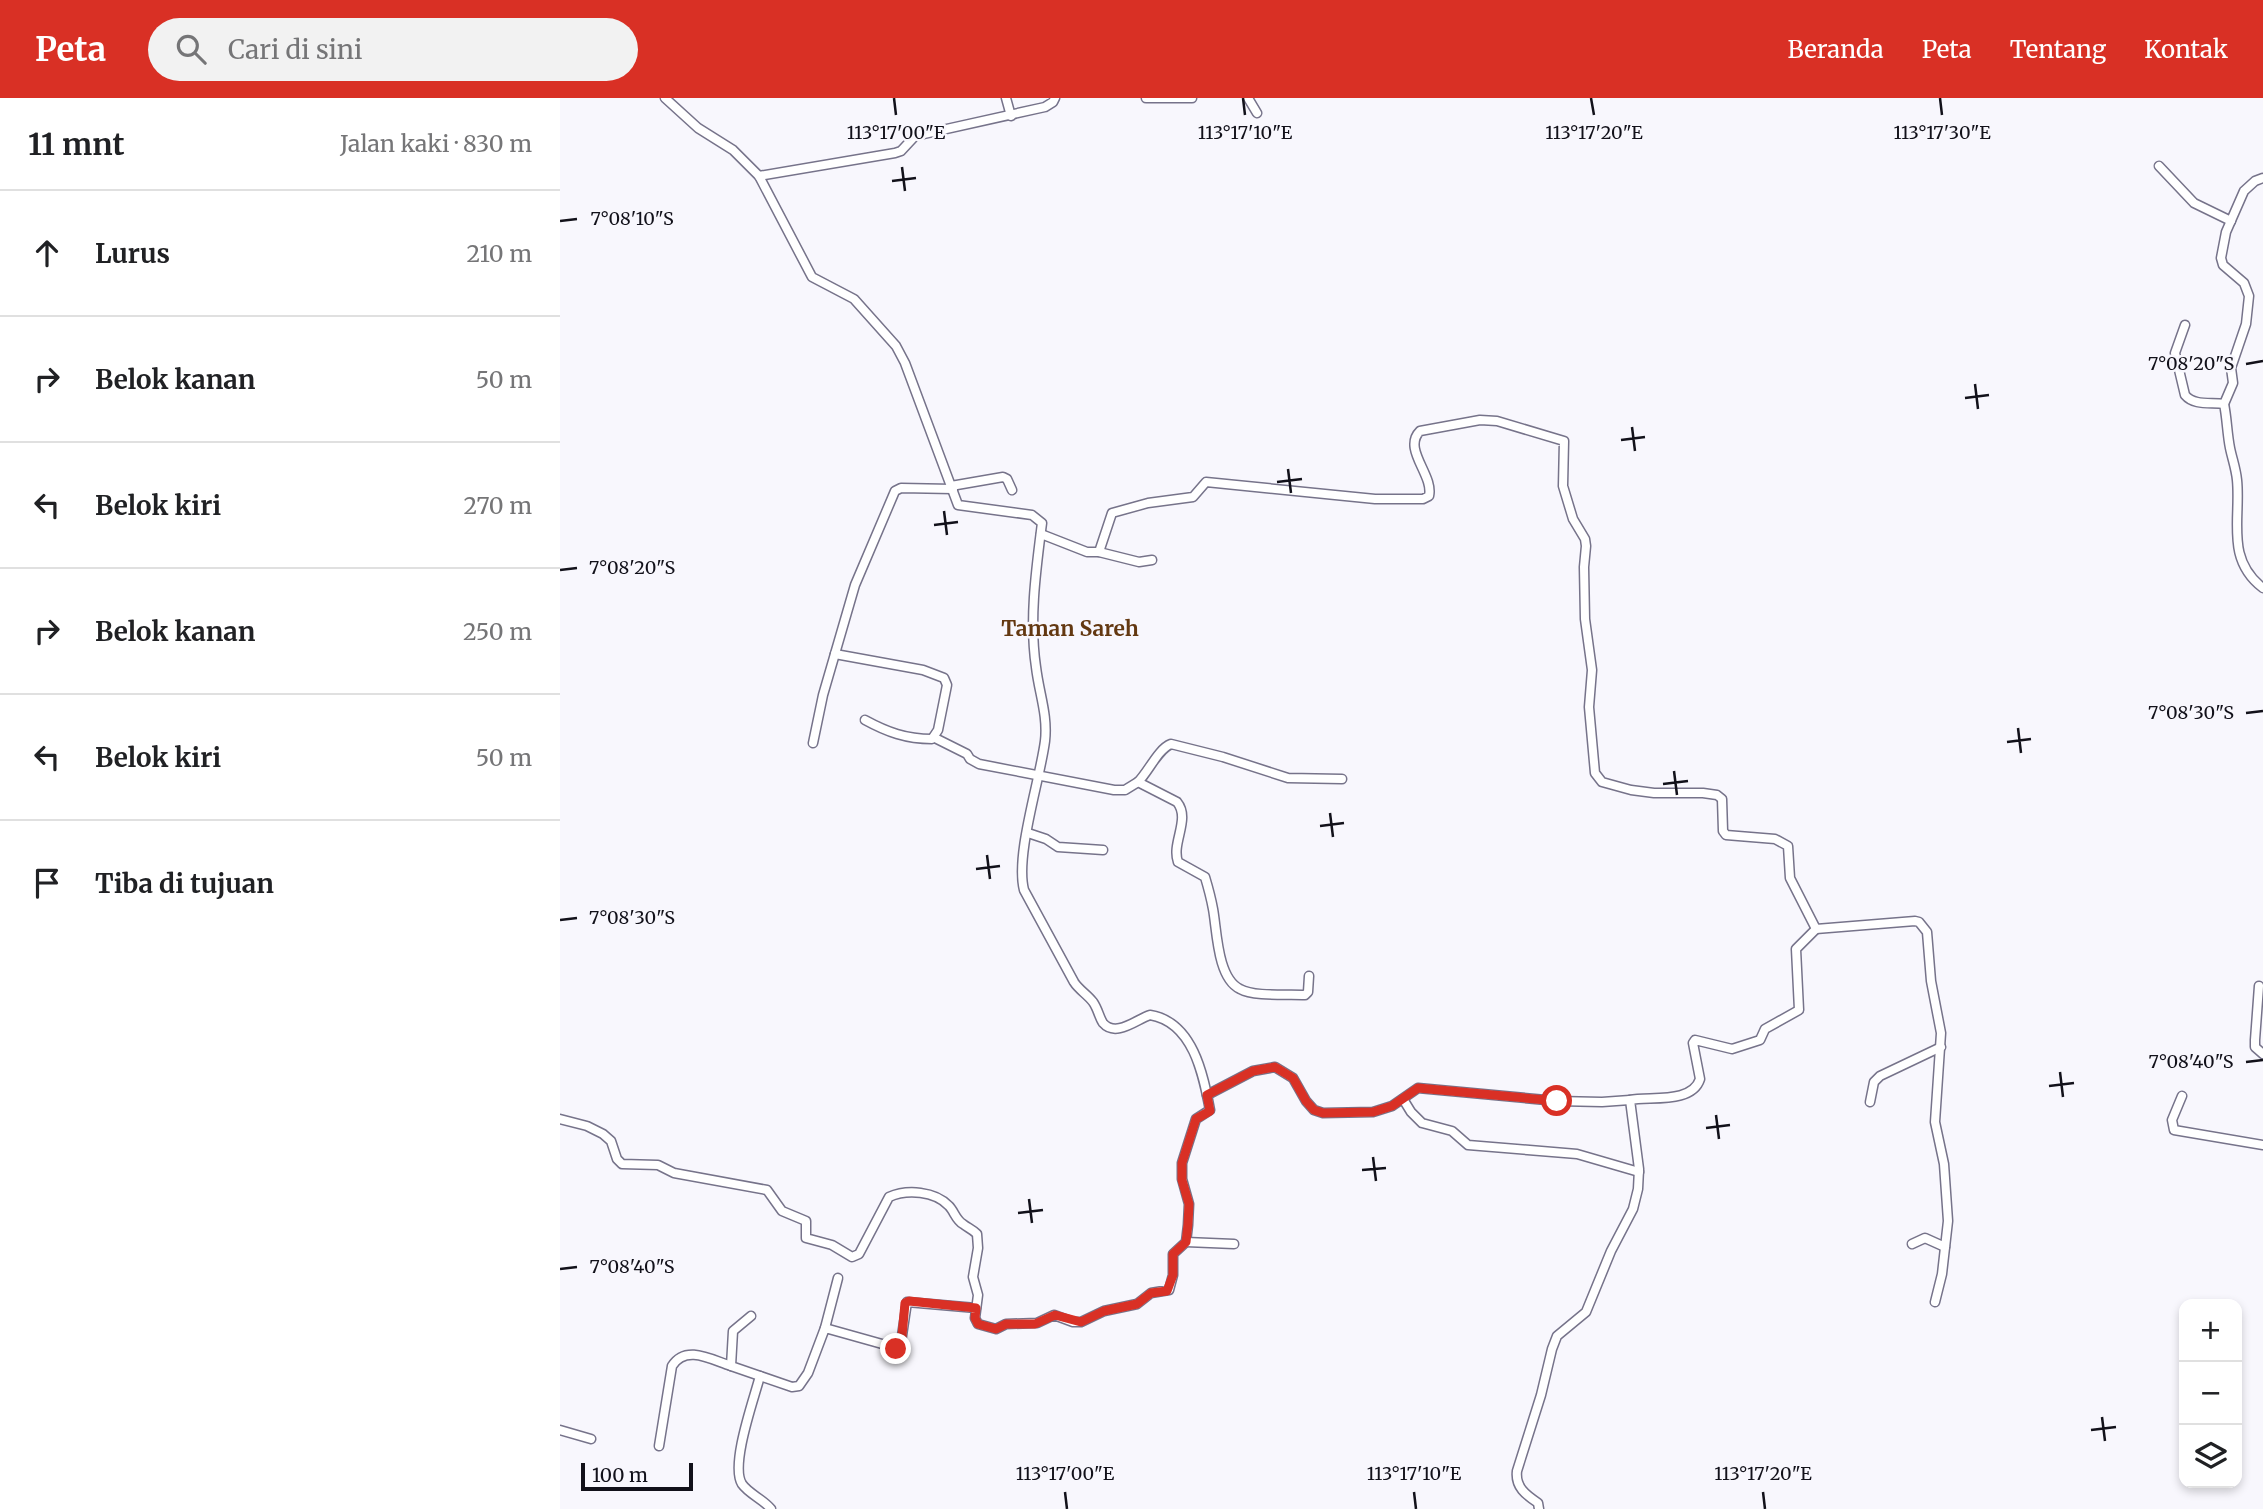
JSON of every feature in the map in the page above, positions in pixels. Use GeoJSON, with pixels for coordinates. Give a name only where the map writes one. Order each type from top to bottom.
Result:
{"type":"FeatureCollection","features":[{"type":"Feature","properties":{"kind":"street"},"geometry":{"type":"LineString","coordinates":[[560,1119],[587,1126],[603,1134],[611,1142],[617,1160],[622,1164],[658,1165],[674,1174],[767,1190],[782,1211],[806,1221],[807,1239],[832,1245],[852,1257],[859,1254],[889,1197],[920,1193],[937,1197],[948,1205],[960,1223],[977,1234],[978,1248],[973,1277],[978,1296],[975,1318],[978,1324],[993,1329],[1006,1324],[1035,1324],[1055,1315],[1073,1322],[1085,1321],[1104,1311],[1137,1304],[1151,1293],[1167,1291],[1173,1275],[1173,1254],[1186,1242],[1189,1214],[1182,1180],[1182,1163],[1196,1119],[1210,1111],[1190,1043],[1178,1028],[1150,1015],[1120,1028],[1109,1028],[1104,1024],[1091,1000],[1078,989],[1024,890],[1023,858],[1045,741],[1045,715],[1036,670],[1033,628],[1042,523],[1035,515],[958,505],[905,363],[896,346],[854,299],[812,276],[759,176],[733,150],[698,128],[665,98]]}},
{"type":"Feature","properties":{"kind":"street"},"geometry":{"type":"LineString","coordinates":[[1006,98],[1011,116]]}},
{"type":"Feature","properties":{"kind":"street"},"geometry":{"type":"LineString","coordinates":[[759,176],[895,153],[901,151],[915,136],[1045,107],[1055,98]]}},
{"type":"Feature","properties":{"kind":"street"},"geometry":{"type":"LineString","coordinates":[[1146,98],[1192,98]]}},
{"type":"Feature","properties":{"kind":"street"},"geometry":{"type":"LineString","coordinates":[[1248,98],[1257,113]]}},
{"type":"Feature","properties":{"kind":"street"},"geometry":{"type":"LineString","coordinates":[[2159,166],[2194,203],[2231,221]]}},
{"type":"Feature","properties":{"kind":"street"},"geometry":{"type":"LineString","coordinates":[[2263,178],[2244,191],[2226,232],[2221,262],[2244,283],[2249,296],[2249,310],[2231,368],[2233,383],[2224,404],[2229,445],[2237,476],[2237,547],[2248,570],[2263,588]]}},
{"type":"Feature","properties":{"kind":"street"},"geometry":{"type":"LineString","coordinates":[[2185,325],[2175,353],[2185,395],[2189,400],[2224,404]]}},
{"type":"Feature","properties":{"kind":"street"},"geometry":{"type":"LineString","coordinates":[[1099,551],[1112,513],[1148,503],[1193,497],[1206,482],[1375,499],[1423,499],[1429,496],[1431,488],[1415,447],[1416,436],[1420,430],[1480,420],[1497,421],[1530,433],[1561,439],[1566,445],[1563,486],[1573,519],[1585,539],[1586,546],[1585,619],[1592,670],[1589,707],[1595,773],[1602,782],[1631,790],[1720,796],[1723,831],[1726,835],[1775,839],[1788,846],[1790,878],[1816,929]]}},
{"type":"Feature","properties":{"kind":"street"},"geometry":{"type":"LineString","coordinates":[[813,743],[823,695],[855,585],[895,491],[901,488],[952,488],[1003,477],[1012,489]]}},
{"type":"Feature","properties":{"kind":"street"},"geometry":{"type":"LineString","coordinates":[[1041,534],[1087,552],[1099,551],[1139,562],[1152,560]]}},
{"type":"Feature","properties":{"kind":"street"},"geometry":{"type":"LineString","coordinates":[[835,654],[923,670],[944,678],[947,695],[935,738]]}},
{"type":"Feature","properties":{"kind":"street"},"geometry":{"type":"LineString","coordinates":[[865,720],[894,735],[912,739],[935,738],[967,754],[979,764],[1123,791],[1138,782],[1164,747],[1171,744],[1288,778],[1342,779]]}},
{"type":"Feature","properties":{"kind":"street"},"geometry":{"type":"LineString","coordinates":[[1138,782],[1177,802],[1181,808],[1175,855],[1178,862],[1205,877],[1221,958],[1238,989],[1258,993],[1305,995],[1308,992],[1309,976]]}},
{"type":"Feature","properties":{"kind":"street"},"geometry":{"type":"LineString","coordinates":[[1028,832],[1058,846],[1103,850]]}},
{"type":"Feature","properties":{"kind":"street"},"geometry":{"type":"LineString","coordinates":[[1207,1095],[1253,1071],[1275,1067],[1293,1078],[1306,1101],[1314,1110],[1323,1113],[1373,1112],[1392,1106],[1418,1088],[1557,1101],[1602,1102],[1677,1096],[1694,1090],[1700,1079],[1693,1050],[1695,1040],[1726,1048],[1738,1048],[1760,1040],[1765,1029],[1799,1010],[1796,949],[1816,929],[1919,922],[1927,932],[1930,972],[1941,1033],[1935,1122],[1944,1164],[1948,1221],[1942,1274],[1935,1302]]}},
{"type":"Feature","properties":{"kind":"street"},"geometry":{"type":"LineString","coordinates":[[2259,986],[2255,1047],[2263,1054]]}},
{"type":"Feature","properties":{"kind":"street"},"geometry":{"type":"LineString","coordinates":[[1870,1102],[1874,1082],[1881,1076],[1941,1047]]}},
{"type":"Feature","properties":{"kind":"street"},"geometry":{"type":"LineString","coordinates":[[2182,1096],[2172,1120],[2174,1130],[2263,1145]]}},
{"type":"Feature","properties":{"kind":"street"},"geometry":{"type":"LineString","coordinates":[[1403,1100],[1417,1120],[1429,1126],[1452,1131],[1468,1145],[1577,1154],[1639,1172]]}},
{"type":"Feature","properties":{"kind":"street"},"geometry":{"type":"LineString","coordinates":[[1539,1509],[1538,1503],[1527,1496],[1517,1484],[1516,1477],[1557,1336],[1586,1312],[1611,1251],[1633,1209],[1639,1172],[1630,1100]]}},
{"type":"Feature","properties":{"kind":"street"},"geometry":{"type":"LineString","coordinates":[[1912,1244],[1925,1238],[1945,1247]]}},
{"type":"Feature","properties":{"kind":"street"},"geometry":{"type":"LineString","coordinates":[[1186,1242],[1234,1244]]}},
{"type":"Feature","properties":{"kind":"street"},"geometry":{"type":"LineString","coordinates":[[659,1446],[672,1366],[676,1360],[688,1353],[792,1387],[799,1386],[808,1373],[825,1328],[838,1278]]}},
{"type":"Feature","properties":{"kind":"street"},"geometry":{"type":"LineString","coordinates":[[825,1328],[898,1349],[901,1347],[907,1302],[976,1308]]}},
{"type":"Feature","properties":{"kind":"street"},"geometry":{"type":"LineString","coordinates":[[731,1366],[733,1331],[751,1316]]}},
{"type":"Feature","properties":{"kind":"street"},"geometry":{"type":"LineString","coordinates":[[760,1376],[738,1471],[740,1481],[746,1489],[771,1509]]}},
{"type":"Feature","properties":{"kind":"street"},"geometry":{"type":"LineString","coordinates":[[560,1430],[591,1438]]}},
{"type":"Feature","properties":{"kind":"district","name":"Taman Sareh"},"geometry":{"type":"Point","coordinates":[1070,629]}},
{"type":"Feature","properties":{"kind":"route"},"geometry":{"type":"LineString","coordinates":[[896,1349],[901,1347],[905,1303],[909,1301],[976,1308],[976,1323],[996,1329],[1006,1324],[1035,1324],[1055,1315],[1073,1322],[1085,1321],[1104,1311],[1137,1304],[1151,1293],[1167,1291],[1172,1283],[1173,1254],[1186,1242],[1189,1204],[1182,1180],[1182,1163],[1196,1119],[1210,1111],[1207,1095],[1253,1071],[1275,1067],[1284,1071],[1293,1078],[1314,1110],[1323,1113],[1373,1112],[1403,1100],[1416,1088],[1557,1101]]}}]}
